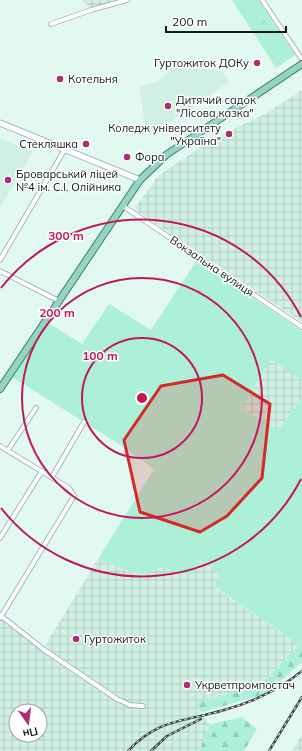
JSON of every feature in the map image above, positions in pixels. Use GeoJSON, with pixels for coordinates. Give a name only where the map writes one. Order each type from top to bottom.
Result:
{"type":"FeatureCollection","features":[{"type":"Feature","properties":{"kind":"main road"},"geometry":{"type":"LineString","coordinates":[[0,389],[2,381],[59,301],[140,180],[166,155],[238,107],[302,59]]}},
{"type":"Feature","properties":{"kind":"main road"},"geometry":{"type":"LineString","coordinates":[[0,123],[140,180]]}},
{"type":"Feature","properties":{"kind":"street"},"geometry":{"type":"LineString","coordinates":[[51,24],[91,10],[127,0]]}},
{"type":"Feature","properties":{"kind":"street"},"geometry":{"type":"LineString","coordinates":[[262,0],[302,59]]}},
{"type":"Feature","properties":{"kind":"street"},"geometry":{"type":"LineString","coordinates":[[0,260],[65,149]]}},
{"type":"Feature","properties":{"kind":"street","name":"Вокзальна вулиця"},"geometry":{"type":"LineString","coordinates":[[123,206],[302,327]]}},
{"type":"Feature","properties":{"kind":"street"},"geometry":{"type":"LineString","coordinates":[[0,271],[59,301]]}},
{"type":"Feature","properties":{"kind":"street"},"geometry":{"type":"LineString","coordinates":[[8,450],[36,408]]}},
{"type":"Feature","properties":{"kind":"street"},"geometry":{"type":"LineString","coordinates":[[52,477],[84,422]]}},
{"type":"Feature","properties":{"kind":"street"},"geometry":{"type":"LineString","coordinates":[[0,446],[70,488],[74,493],[73,499],[0,617],[43,649],[117,699],[130,704],[143,706]]}},
{"type":"Feature","properties":{"kind":"street"},"geometry":{"type":"LineString","coordinates":[[0,538],[42,471]]}},
{"type":"Feature","properties":{"kind":"highlighted area"},"geometry":{"type":"Polygon","coordinates":[[[223,375],[270,404],[262,478],[227,516],[200,532],[140,512],[124,440],[161,386],[223,375]]]}},
{"type":"Feature","properties":{"kind":"shaded area"},"geometry":{"type":"Polygon","coordinates":[[[82,0],[127,0],[91,10],[82,0]]]}},
{"type":"Feature","properties":{"kind":"shaded area","name":"Дитячий садок \"Лісова казка\""},"geometry":{"type":"Polygon","coordinates":[[[179,65],[222,71],[229,82],[151,135],[145,125],[139,87],[156,82],[179,65]]]}},
{"type":"Feature","properties":{"kind":"shaded area"},"geometry":{"type":"Polygon","coordinates":[[[302,90],[302,322],[134,209],[159,175],[215,138],[267,113],[302,90]]]}},
{"type":"Feature","properties":{"kind":"shaded area","name":"Броварський ліцей №4 ім. С.І. Олійника"},"geometry":{"type":"Polygon","coordinates":[[[0,138],[33,152],[0,208],[0,138]]]}},
{"type":"Feature","properties":{"kind":"shaded area"},"geometry":{"type":"Polygon","coordinates":[[[271,360],[302,380],[302,397],[278,430],[241,409],[271,360]]]}},
{"type":"Feature","properties":{"kind":"shaded area"},"geometry":{"type":"Polygon","coordinates":[[[98,559],[141,575],[161,567],[190,574],[200,560],[222,575],[214,587],[299,645],[261,684],[197,703],[200,713],[210,724],[199,751],[0,751],[1,616],[43,649],[98,559]]]}},
{"type":"Feature","properties":{"kind":"shaded area"},"geometry":{"type":"Polygon","coordinates":[[[302,735],[302,751],[292,751],[302,735]]]}},
{"type":"Feature","properties":{"kind":"green space"},"geometry":{"type":"Polygon","coordinates":[[[232,0],[258,0],[295,55],[276,68],[232,0]]]}},
{"type":"Feature","properties":{"kind":"green space"},"geometry":{"type":"Polygon","coordinates":[[[261,15],[271,29],[262,35],[252,21],[261,15]]]}},
{"type":"Feature","properties":{"kind":"green space"},"geometry":{"type":"Polygon","coordinates":[[[197,260],[302,331],[302,380],[271,360],[241,409],[278,430],[302,397],[302,640],[299,645],[214,586],[222,575],[200,560],[190,575],[161,567],[141,575],[98,559],[154,469],[119,444],[9,375],[45,321],[82,344],[109,304],[151,330],[197,260]]]}},
{"type":"Feature","properties":{"kind":"green space"},"geometry":{"type":"Polygon","coordinates":[[[302,640],[302,662],[267,693],[200,713],[197,703],[261,684],[299,645],[302,640]]]}},
{"type":"Feature","properties":{"kind":"green space"},"geometry":{"type":"Polygon","coordinates":[[[242,717],[257,729],[244,751],[199,751],[210,724],[242,717]]]}},
{"type":"Feature","properties":{"kind":"railway"},"geometry":{"type":"LineString","coordinates":[[128,751],[150,732],[173,723],[235,707],[265,695],[275,690],[302,671]]}},
{"type":"Feature","properties":{"kind":"railway"},"geometry":{"type":"LineString","coordinates":[[269,751],[302,697]]}},
{"type":"Feature","properties":{"kind":"railway"},"geometry":{"type":"LineString","coordinates":[[151,751],[167,736],[201,719]]}},
{"type":"Feature","properties":{"kind":"place","name":"Гуртожиток ДОКу"},"geometry":{"type":"Point","coordinates":[257,63]}},
{"type":"Feature","properties":{"kind":"place","name":"Котельня"},"geometry":{"type":"Point","coordinates":[60,79]}},
{"type":"Feature","properties":{"kind":"place","name":"Дитячий садок \"Лісова казка\""},"geometry":{"type":"Point","coordinates":[168,106]}},
{"type":"Feature","properties":{"kind":"place","name":"Коледж університету \"Україна\""},"geometry":{"type":"Point","coordinates":[229,134]}},
{"type":"Feature","properties":{"kind":"place","name":"Стекляшка"},"geometry":{"type":"Point","coordinates":[86,144]}},
{"type":"Feature","properties":{"kind":"place","name":"Фора"},"geometry":{"type":"Point","coordinates":[127,157]}},
{"type":"Feature","properties":{"kind":"place","name":"Броварський ліцей №4 ім. С.І. Олійника"},"geometry":{"type":"Point","coordinates":[8,180]}},
{"type":"Feature","properties":{"kind":"place","name":"Гуртожиток"},"geometry":{"type":"Point","coordinates":[76,639]}},
{"type":"Feature","properties":{"kind":"place","name":"Укрветпромпостач"},"geometry":{"type":"Point","coordinates":[187,685]}}]}
